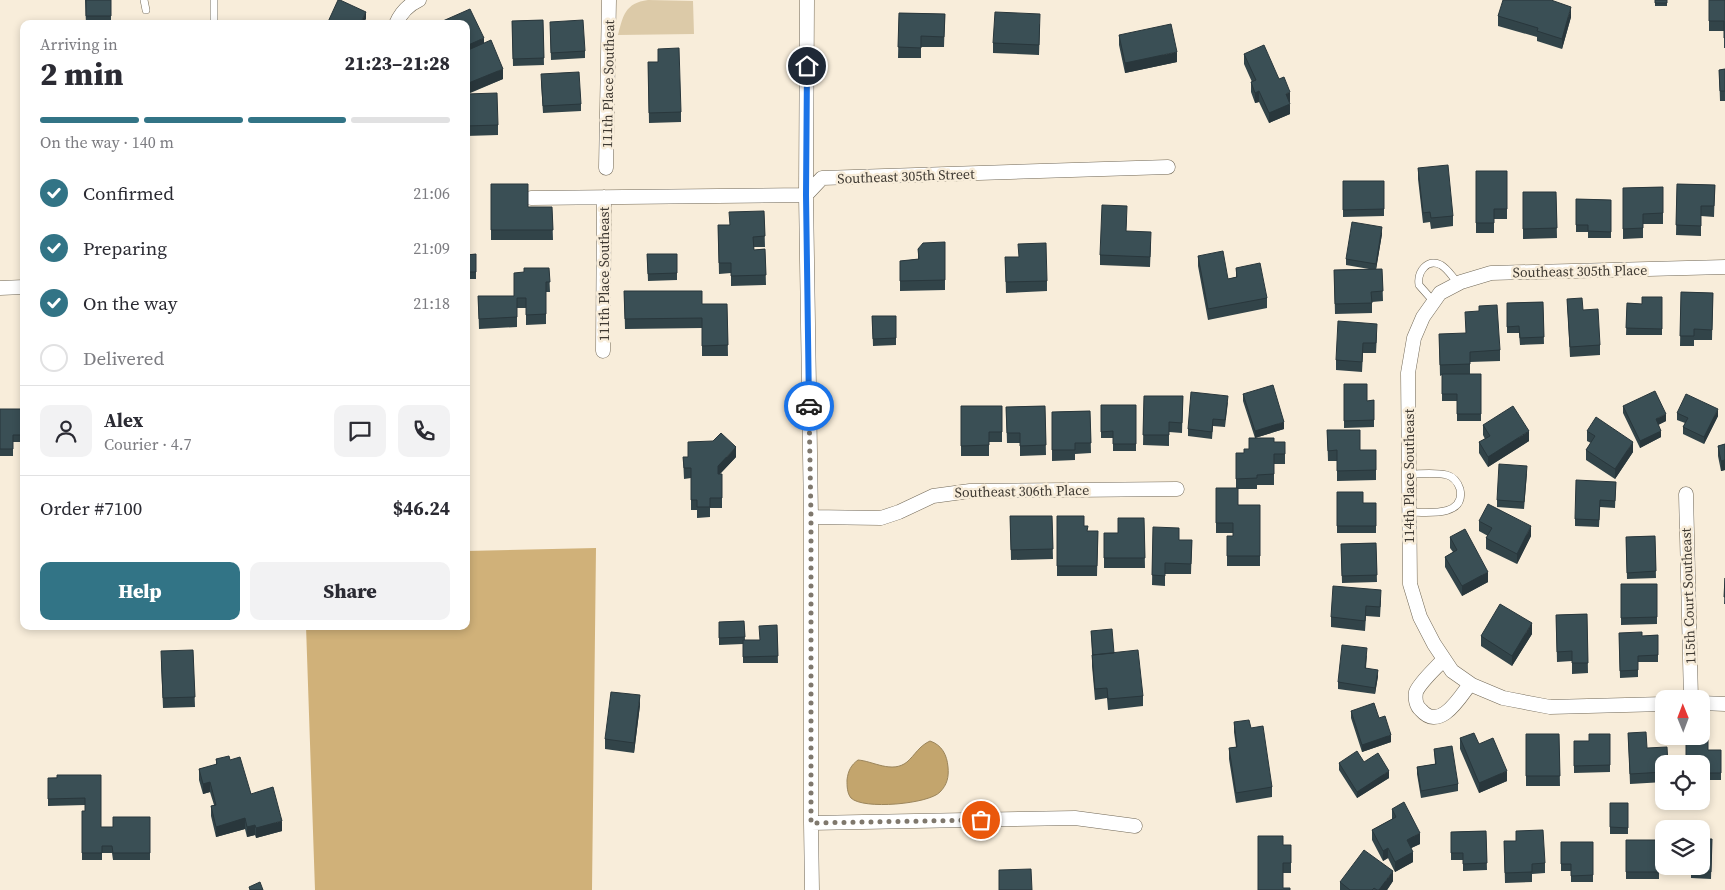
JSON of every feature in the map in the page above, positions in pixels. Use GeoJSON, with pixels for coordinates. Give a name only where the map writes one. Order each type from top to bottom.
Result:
{"type":"FeatureCollection","features":[{"type":"Feature","properties":{"kind":"street","name":"111th Place Southeat"},"geometry":{"type":"LineString","coordinates":[[606,168],[609,0]]}},
{"type":"Feature","properties":{"kind":"street"},"geometry":{"type":"LineString","coordinates":[[805,0],[811,517],[812,890]]}},
{"type":"Feature","properties":{"kind":"street"},"geometry":{"type":"LineString","coordinates":[[398,20],[400,14],[415,2]]}},
{"type":"Feature","properties":{"kind":"street","name":"Southeast 305th Street"},"geometry":{"type":"LineString","coordinates":[[806,195],[822,178],[1168,167]]}},
{"type":"Feature","properties":{"kind":"street"},"geometry":{"type":"LineString","coordinates":[[532,198],[806,195]]}},
{"type":"Feature","properties":{"kind":"street","name":"111th Place Southeast"},"geometry":{"type":"LineString","coordinates":[[603,351],[604,197]]}},
{"type":"Feature","properties":{"kind":"street","name":"Southeast 305th Place"},"geometry":{"type":"LineString","coordinates":[[1437,298],[1458,283],[1491,273],[1725,268]]}},
{"type":"Feature","properties":{"kind":"street"},"geometry":{"type":"LineString","coordinates":[[0,288],[20,287]]}},
{"type":"Feature","properties":{"kind":"street","name":"114th Place Southeast"},"geometry":{"type":"LineString","coordinates":[[1437,298],[1423,317],[1414,338],[1408,373],[1410,584],[1420,617],[1444,659],[1452,671],[1470,684]]}},
{"type":"Feature","properties":{"kind":"street","name":"Southeast 306th Place"},"geometry":{"type":"LineString","coordinates":[[811,517],[881,518],[933,496],[970,491],[1177,488]]}},
{"type":"Feature","properties":{"kind":"street","name":"115th Court Southeast"},"geometry":{"type":"LineString","coordinates":[[1686,494],[1691,690]]}},
{"type":"Feature","properties":{"kind":"street"},"geometry":{"type":"LineString","coordinates":[[1444,659],[1419,686],[1416,693],[1418,708],[1430,716],[1438,717],[1445,714],[1470,684],[1503,698],[1550,707],[1655,704]]}},
{"type":"Feature","properties":{"kind":"street"},"geometry":{"type":"LineString","coordinates":[[1710,703],[1725,704]]}},
{"type":"Feature","properties":{"kind":"street"},"geometry":{"type":"LineString","coordinates":[[811,823],[1075,818],[1135,826]]}},
{"type":"Feature","properties":{"kind":"lane"},"geometry":{"type":"LineString","coordinates":[[144,0],[146,10]]}},
{"type":"Feature","properties":{"kind":"lane"},"geometry":{"type":"LineString","coordinates":[[214,0],[214,20]]}},
{"type":"Feature","properties":{"kind":"lane"},"geometry":{"type":"LineString","coordinates":[[1437,298],[1419,285],[1419,273],[1428,264],[1440,265],[1445,268],[1458,283]]}},
{"type":"Feature","properties":{"kind":"lane"},"geometry":{"type":"LineString","coordinates":[[1409,474],[1448,476],[1455,480],[1459,486],[1460,493],[1459,500],[1449,511],[1409,512]]}},
{"type":"Feature","properties":{"kind":"shaded area"},"geometry":{"type":"Polygon","coordinates":[[[648,0],[693,1],[694,34],[618,35],[624,16],[630,7],[648,0]]]}},
{"type":"Feature","properties":{"kind":"shaded area"},"geometry":{"type":"Polygon","coordinates":[[[596,548],[592,890],[315,890],[306,630],[470,630],[470,551],[596,548]]]}},
{"type":"Feature","properties":{"kind":"shaded area"},"geometry":{"type":"Polygon","coordinates":[[[930,741],[941,748],[947,763],[947,781],[940,792],[923,800],[882,805],[858,802],[851,798],[847,777],[852,766],[858,760],[895,767],[907,762],[923,745],[930,741]]]}},
{"type":"Feature","properties":{"kind":"building"},"geometry":{"type":"Polygon","coordinates":[[[86,0],[111,0],[111,16],[86,16],[86,0]]]}},
{"type":"Feature","properties":{"kind":"building"},"geometry":{"type":"Polygon","coordinates":[[[338,0],[366,12],[362,20],[329,20],[338,0]]]}},
{"type":"Feature","properties":{"kind":"building"},"geometry":{"type":"Polygon","coordinates":[[[1503,0],[1551,0],[1571,7],[1562,39],[1537,31],[1538,28],[1498,16],[1503,0]]]}},
{"type":"Feature","properties":{"kind":"building"},"geometry":{"type":"Polygon","coordinates":[[[1655,0],[1667,0],[1667,3],[1655,3],[1655,0]]]}},
{"type":"Feature","properties":{"kind":"building"},"geometry":{"type":"Polygon","coordinates":[[[1709,0],[1725,0],[1725,38],[1724,21],[1709,21],[1709,0]]]}},
{"type":"Feature","properties":{"kind":"building"},"geometry":{"type":"Polygon","coordinates":[[[470,9],[484,38],[470,44],[470,20],[445,20],[470,9]]]}},
{"type":"Feature","properties":{"kind":"building"},"geometry":{"type":"Polygon","coordinates":[[[995,12],[1040,14],[1039,45],[993,43],[995,12]]]}},
{"type":"Feature","properties":{"kind":"building"},"geometry":{"type":"Polygon","coordinates":[[[899,13],[945,14],[944,37],[921,36],[921,48],[898,47],[899,13]]]}},
{"type":"Feature","properties":{"kind":"building"},"geometry":{"type":"Polygon","coordinates":[[[543,20],[544,58],[513,59],[512,21],[543,20]]]}},
{"type":"Feature","properties":{"kind":"building"},"geometry":{"type":"Polygon","coordinates":[[[583,20],[585,51],[551,53],[550,22],[583,20]]]}},
{"type":"Feature","properties":{"kind":"building"},"geometry":{"type":"Polygon","coordinates":[[[1171,24],[1177,52],[1125,63],[1119,35],[1171,24]]]}},
{"type":"Feature","properties":{"kind":"building"},"geometry":{"type":"Polygon","coordinates":[[[491,40],[503,69],[470,82],[470,49],[491,40]]]}},
{"type":"Feature","properties":{"kind":"building"},"geometry":{"type":"Polygon","coordinates":[[[1264,45],[1279,79],[1284,77],[1290,92],[1286,94],[1290,104],[1269,113],[1259,91],[1255,93],[1251,82],[1256,80],[1244,54],[1264,45]]]}},
{"type":"Feature","properties":{"kind":"building"},"geometry":{"type":"Polygon","coordinates":[[[679,48],[681,112],[649,113],[648,62],[658,62],[658,49],[679,48]]]}},
{"type":"Feature","properties":{"kind":"building"},"geometry":{"type":"Polygon","coordinates":[[[1725,69],[1725,91],[1720,91],[1719,70],[1725,69]]]}},
{"type":"Feature","properties":{"kind":"building"},"geometry":{"type":"Polygon","coordinates":[[[579,72],[581,104],[543,106],[541,74],[579,72]]]}},
{"type":"Feature","properties":{"kind":"building"},"geometry":{"type":"Polygon","coordinates":[[[497,93],[498,125],[470,126],[470,94],[497,93]]]}},
{"type":"Feature","properties":{"kind":"building"},"geometry":{"type":"Polygon","coordinates":[[[1448,165],[1453,216],[1431,218],[1430,212],[1423,213],[1418,168],[1448,165]]]}},
{"type":"Feature","properties":{"kind":"building"},"geometry":{"type":"Polygon","coordinates":[[[1476,171],[1507,171],[1507,209],[1494,209],[1494,223],[1476,223],[1476,171]]]}},
{"type":"Feature","properties":{"kind":"building"},"geometry":{"type":"Polygon","coordinates":[[[1343,181],[1384,181],[1384,209],[1343,210],[1343,181]]]}},
{"type":"Feature","properties":{"kind":"building"},"geometry":{"type":"Polygon","coordinates":[[[491,184],[528,184],[528,207],[552,207],[553,230],[491,230],[491,184]]]}},
{"type":"Feature","properties":{"kind":"building"},"geometry":{"type":"Polygon","coordinates":[[[1677,184],[1715,185],[1714,206],[1701,206],[1701,226],[1676,225],[1677,184]]]}},
{"type":"Feature","properties":{"kind":"building"},"geometry":{"type":"Polygon","coordinates":[[[1663,187],[1663,213],[1643,214],[1643,228],[1623,229],[1623,188],[1663,187]]]}},
{"type":"Feature","properties":{"kind":"building"},"geometry":{"type":"Polygon","coordinates":[[[1523,192],[1556,192],[1557,228],[1523,229],[1523,192]]]}},
{"type":"Feature","properties":{"kind":"building"},"geometry":{"type":"Polygon","coordinates":[[[1576,199],[1611,200],[1611,232],[1588,231],[1588,225],[1576,225],[1576,199]]]}},
{"type":"Feature","properties":{"kind":"building"},"geometry":{"type":"Polygon","coordinates":[[[1102,205],[1127,206],[1126,231],[1151,232],[1150,257],[1100,255],[1102,205]]]}},
{"type":"Feature","properties":{"kind":"building"},"geometry":{"type":"Polygon","coordinates":[[[764,211],[765,236],[753,237],[754,250],[765,249],[766,275],[731,276],[731,263],[719,263],[718,225],[730,225],[729,212],[764,211]]]}},
{"type":"Feature","properties":{"kind":"building"},"geometry":{"type":"Polygon","coordinates":[[[1352,222],[1382,227],[1376,264],[1346,259],[1352,222]]]}},
{"type":"Feature","properties":{"kind":"building"},"geometry":{"type":"Polygon","coordinates":[[[945,242],[945,280],[900,281],[900,261],[919,259],[918,249],[923,243],[945,242]]]}},
{"type":"Feature","properties":{"kind":"building"},"geometry":{"type":"Polygon","coordinates":[[[1046,243],[1047,281],[1006,282],[1005,257],[1019,257],[1018,244],[1046,243]]]}},
{"type":"Feature","properties":{"kind":"building"},"geometry":{"type":"Polygon","coordinates":[[[1223,251],[1228,279],[1237,277],[1236,268],[1260,263],[1267,298],[1208,309],[1198,256],[1223,251]]]}},
{"type":"Feature","properties":{"kind":"building"},"geometry":{"type":"Polygon","coordinates":[[[476,254],[476,272],[470,272],[470,255],[476,254]]]}},
{"type":"Feature","properties":{"kind":"building"},"geometry":{"type":"Polygon","coordinates":[[[647,254],[677,254],[677,273],[648,274],[647,254]]]}},
{"type":"Feature","properties":{"kind":"building"},"geometry":{"type":"Polygon","coordinates":[[[524,268],[549,268],[550,282],[546,282],[546,314],[526,315],[526,298],[517,298],[517,317],[479,319],[478,296],[514,296],[514,273],[524,272],[524,268]]]}},
{"type":"Feature","properties":{"kind":"building"},"geometry":{"type":"Polygon","coordinates":[[[1382,269],[1383,291],[1371,292],[1372,303],[1335,304],[1334,270],[1382,269]]]}},
{"type":"Feature","properties":{"kind":"building"},"geometry":{"type":"Polygon","coordinates":[[[624,291],[702,291],[702,304],[727,304],[728,345],[702,346],[702,318],[625,319],[624,291]]]}},
{"type":"Feature","properties":{"kind":"building"},"geometry":{"type":"Polygon","coordinates":[[[1681,292],[1713,293],[1712,330],[1694,329],[1694,336],[1680,336],[1681,292]]]}},
{"type":"Feature","properties":{"kind":"building"},"geometry":{"type":"Polygon","coordinates":[[[1642,297],[1662,297],[1662,329],[1626,328],[1627,303],[1642,304],[1642,297]]]}},
{"type":"Feature","properties":{"kind":"building"},"geometry":{"type":"Polygon","coordinates":[[[1582,298],[1583,310],[1598,309],[1600,345],[1570,347],[1567,299],[1582,298]]]}},
{"type":"Feature","properties":{"kind":"building"},"geometry":{"type":"Polygon","coordinates":[[[1543,302],[1544,337],[1520,338],[1519,326],[1507,327],[1507,303],[1543,302]]]}},
{"type":"Feature","properties":{"kind":"building"},"geometry":{"type":"Polygon","coordinates":[[[1497,305],[1500,350],[1470,352],[1470,364],[1440,365],[1439,334],[1466,333],[1465,312],[1479,311],[1479,306],[1497,305]]]}},
{"type":"Feature","properties":{"kind":"building"},"geometry":{"type":"Polygon","coordinates":[[[872,316],[896,316],[896,338],[873,339],[872,316]]]}},
{"type":"Feature","properties":{"kind":"building"},"geometry":{"type":"Polygon","coordinates":[[[1338,321],[1377,324],[1376,343],[1363,343],[1362,362],[1336,360],[1338,321]]]}},
{"type":"Feature","properties":{"kind":"building"},"geometry":{"type":"Polygon","coordinates":[[[1442,374],[1481,374],[1481,414],[1457,414],[1457,394],[1442,394],[1442,374]]]}},
{"type":"Feature","properties":{"kind":"building"},"geometry":{"type":"Polygon","coordinates":[[[1344,384],[1367,384],[1367,401],[1374,400],[1374,420],[1344,421],[1344,384]]]}},
{"type":"Feature","properties":{"kind":"building"},"geometry":{"type":"Polygon","coordinates":[[[1273,385],[1284,422],[1255,431],[1243,394],[1273,385]]]}},
{"type":"Feature","properties":{"kind":"building"},"geometry":{"type":"Polygon","coordinates":[[[1655,391],[1666,414],[1656,419],[1661,431],[1640,441],[1623,406],[1655,391]]]}},
{"type":"Feature","properties":{"kind":"building"},"geometry":{"type":"Polygon","coordinates":[[[1191,392],[1228,396],[1225,420],[1213,419],[1212,432],[1188,429],[1191,392]]]}},
{"type":"Feature","properties":{"kind":"building"},"geometry":{"type":"Polygon","coordinates":[[[1686,394],[1718,409],[1704,437],[1683,427],[1688,418],[1677,413],[1686,394]]]}},
{"type":"Feature","properties":{"kind":"building"},"geometry":{"type":"Polygon","coordinates":[[[1144,396],[1183,396],[1182,423],[1169,422],[1169,435],[1143,435],[1144,396]]]}},
{"type":"Feature","properties":{"kind":"building"},"geometry":{"type":"Polygon","coordinates":[[[1101,405],[1136,405],[1136,444],[1113,444],[1113,431],[1101,432],[1101,405]]]}},
{"type":"Feature","properties":{"kind":"building"},"geometry":{"type":"Polygon","coordinates":[[[961,406],[1002,406],[1002,432],[989,432],[989,445],[961,446],[961,406]]]}},
{"type":"Feature","properties":{"kind":"building"},"geometry":{"type":"Polygon","coordinates":[[[1045,406],[1046,445],[1020,446],[1020,433],[1007,433],[1006,407],[1045,406]]]}},
{"type":"Feature","properties":{"kind":"building"},"geometry":{"type":"Polygon","coordinates":[[[1513,406],[1529,431],[1488,457],[1479,442],[1490,436],[1483,425],[1513,406]]]}},
{"type":"Feature","properties":{"kind":"building"},"geometry":{"type":"Polygon","coordinates":[[[0,409],[20,409],[20,435],[13,435],[13,449],[0,449],[0,409]]]}},
{"type":"Feature","properties":{"kind":"building"},"geometry":{"type":"Polygon","coordinates":[[[1090,411],[1091,443],[1075,443],[1075,450],[1052,450],[1052,412],[1090,411]]]}},
{"type":"Feature","properties":{"kind":"building"},"geometry":{"type":"Polygon","coordinates":[[[1596,417],[1633,442],[1615,469],[1586,450],[1595,436],[1587,431],[1596,417]]]}},
{"type":"Feature","properties":{"kind":"building"},"geometry":{"type":"Polygon","coordinates":[[[1327,430],[1360,430],[1360,450],[1376,450],[1376,470],[1337,471],[1337,450],[1328,451],[1327,430]]]}},
{"type":"Feature","properties":{"kind":"building"},"geometry":{"type":"Polygon","coordinates":[[[721,433],[736,447],[718,466],[718,474],[722,474],[722,498],[710,498],[710,507],[697,507],[697,500],[691,500],[691,468],[684,468],[683,457],[688,457],[688,442],[713,441],[721,433]]]}},
{"type":"Feature","properties":{"kind":"building"},"geometry":{"type":"Polygon","coordinates":[[[1249,438],[1274,438],[1274,442],[1285,442],[1285,454],[1274,454],[1274,474],[1257,475],[1257,478],[1236,479],[1236,453],[1244,453],[1244,449],[1249,449],[1249,438]]]}},
{"type":"Feature","properties":{"kind":"building"},"geometry":{"type":"Polygon","coordinates":[[[1725,444],[1725,460],[1721,461],[1718,446],[1725,444]]]}},
{"type":"Feature","properties":{"kind":"building"},"geometry":{"type":"Polygon","coordinates":[[[1499,464],[1527,466],[1524,502],[1497,500],[1499,464]]]}},
{"type":"Feature","properties":{"kind":"building"},"geometry":{"type":"Polygon","coordinates":[[[1576,480],[1616,482],[1615,501],[1600,500],[1599,520],[1575,519],[1576,480]]]}},
{"type":"Feature","properties":{"kind":"building"},"geometry":{"type":"Polygon","coordinates":[[[1216,488],[1238,488],[1238,505],[1260,505],[1260,556],[1227,556],[1227,536],[1233,536],[1233,523],[1216,523],[1216,488]]]}},
{"type":"Feature","properties":{"kind":"building"},"geometry":{"type":"Polygon","coordinates":[[[1337,492],[1363,492],[1363,503],[1376,503],[1376,526],[1337,526],[1337,492]]]}},
{"type":"Feature","properties":{"kind":"building"},"geometry":{"type":"Polygon","coordinates":[[[1488,504],[1531,526],[1517,554],[1486,538],[1492,528],[1479,521],[1488,504]]]}},
{"type":"Feature","properties":{"kind":"building"},"geometry":{"type":"Polygon","coordinates":[[[1010,516],[1052,516],[1053,549],[1011,550],[1010,516]]]}},
{"type":"Feature","properties":{"kind":"building"},"geometry":{"type":"Polygon","coordinates":[[[1057,516],[1084,516],[1084,526],[1088,526],[1087,531],[1098,531],[1097,566],[1057,566],[1057,516]]]}},
{"type":"Feature","properties":{"kind":"building"},"geometry":{"type":"Polygon","coordinates":[[[1118,518],[1144,518],[1145,558],[1104,558],[1104,533],[1118,533],[1118,518]]]}},
{"type":"Feature","properties":{"kind":"building"},"geometry":{"type":"Polygon","coordinates":[[[1153,527],[1179,528],[1179,540],[1192,540],[1191,564],[1165,563],[1165,576],[1152,575],[1153,527]]]}},
{"type":"Feature","properties":{"kind":"building"},"geometry":{"type":"Polygon","coordinates":[[[1465,529],[1488,572],[1462,586],[1445,557],[1457,550],[1450,537],[1465,529]]]}},
{"type":"Feature","properties":{"kind":"building"},"geometry":{"type":"Polygon","coordinates":[[[1655,536],[1656,571],[1627,573],[1626,537],[1655,536]]]}},
{"type":"Feature","properties":{"kind":"building"},"geometry":{"type":"Polygon","coordinates":[[[1376,543],[1377,575],[1342,576],[1341,544],[1376,543]]]}},
{"type":"Feature","properties":{"kind":"building"},"geometry":{"type":"Polygon","coordinates":[[[1621,584],[1657,584],[1657,617],[1621,618],[1621,584]]]}},
{"type":"Feature","properties":{"kind":"building"},"geometry":{"type":"Polygon","coordinates":[[[1333,586],[1381,590],[1380,607],[1366,606],[1365,621],[1331,617],[1333,586]]]}},
{"type":"Feature","properties":{"kind":"building"},"geometry":{"type":"Polygon","coordinates":[[[1500,604],[1532,623],[1512,656],[1481,636],[1500,604]]]}},
{"type":"Feature","properties":{"kind":"building"},"geometry":{"type":"Polygon","coordinates":[[[1587,614],[1588,663],[1572,663],[1572,651],[1557,652],[1556,615],[1587,614]]]}},
{"type":"Feature","properties":{"kind":"building"},"geometry":{"type":"Polygon","coordinates":[[[744,621],[745,637],[719,638],[719,622],[744,621]]]}},
{"type":"Feature","properties":{"kind":"building"},"geometry":{"type":"Polygon","coordinates":[[[777,625],[778,656],[743,657],[743,640],[760,640],[759,626],[777,625]]]}},
{"type":"Feature","properties":{"kind":"building"},"geometry":{"type":"Polygon","coordinates":[[[1112,629],[1114,653],[1093,655],[1091,631],[1112,629]]]}},
{"type":"Feature","properties":{"kind":"building"},"geometry":{"type":"Polygon","coordinates":[[[1642,632],[1642,636],[1658,635],[1658,655],[1638,656],[1638,670],[1620,671],[1619,633],[1642,632]]]}},
{"type":"Feature","properties":{"kind":"building"},"geometry":{"type":"Polygon","coordinates":[[[1342,645],[1367,648],[1365,668],[1378,670],[1375,688],[1338,682],[1342,645]]]}},
{"type":"Feature","properties":{"kind":"building"},"geometry":{"type":"Polygon","coordinates":[[[193,650],[195,697],[163,698],[161,651],[193,650]]]}},
{"type":"Feature","properties":{"kind":"building"},"geometry":{"type":"Polygon","coordinates":[[[1138,650],[1143,696],[1108,699],[1107,688],[1095,689],[1092,655],[1138,650]]]}},
{"type":"Feature","properties":{"kind":"building"},"geometry":{"type":"Polygon","coordinates":[[[611,692],[640,695],[634,743],[605,739],[611,692]]]}},
{"type":"Feature","properties":{"kind":"building"},"geometry":{"type":"Polygon","coordinates":[[[1374,703],[1379,718],[1385,716],[1391,735],[1362,745],[1351,711],[1374,703]]]}},
{"type":"Feature","properties":{"kind":"building"},"geometry":{"type":"Polygon","coordinates":[[[1249,720],[1251,728],[1263,726],[1272,787],[1236,793],[1229,748],[1237,747],[1234,722],[1249,720]]]}},
{"type":"Feature","properties":{"kind":"building"},"geometry":{"type":"Polygon","coordinates":[[[1646,732],[1647,748],[1667,747],[1667,755],[1655,755],[1655,773],[1630,774],[1628,733],[1646,732]]]}},
{"type":"Feature","properties":{"kind":"building"},"geometry":{"type":"Polygon","coordinates":[[[1474,733],[1479,744],[1493,738],[1507,771],[1479,783],[1460,738],[1474,733]]]}},
{"type":"Feature","properties":{"kind":"building"},"geometry":{"type":"Polygon","coordinates":[[[1526,734],[1559,734],[1560,776],[1526,776],[1526,734]]]}},
{"type":"Feature","properties":{"kind":"building"},"geometry":{"type":"Polygon","coordinates":[[[1589,734],[1610,734],[1610,765],[1574,766],[1574,741],[1589,741],[1589,734]]]}},
{"type":"Feature","properties":{"kind":"building"},"geometry":{"type":"Polygon","coordinates":[[[1686,745],[1708,745],[1708,750],[1721,750],[1721,773],[1710,773],[1710,755],[1686,755],[1686,745]]]}},
{"type":"Feature","properties":{"kind":"building"},"geometry":{"type":"Polygon","coordinates":[[[1452,746],[1458,784],[1421,791],[1417,767],[1436,764],[1434,749],[1452,746]]]}},
{"type":"Feature","properties":{"kind":"building"},"geometry":{"type":"Polygon","coordinates":[[[1357,751],[1364,762],[1378,753],[1389,771],[1357,792],[1339,763],[1357,751]]]}},
{"type":"Feature","properties":{"kind":"building"},"geometry":{"type":"Polygon","coordinates":[[[229,756],[230,760],[240,757],[251,794],[273,787],[282,821],[256,828],[255,825],[247,827],[245,818],[216,827],[211,806],[216,805],[210,782],[203,784],[199,769],[217,764],[216,759],[229,756]]]}},
{"type":"Feature","properties":{"kind":"building"},"geometry":{"type":"Polygon","coordinates":[[[57,775],[101,775],[101,827],[113,827],[113,817],[150,817],[150,853],[113,853],[112,846],[102,846],[102,853],[82,853],[82,811],[85,811],[85,798],[48,799],[48,778],[57,778],[57,775]]]}},
{"type":"Feature","properties":{"kind":"building"},"geometry":{"type":"Polygon","coordinates":[[[1404,802],[1420,833],[1407,840],[1413,852],[1395,862],[1388,848],[1383,851],[1372,830],[1396,817],[1392,809],[1404,802]]]}},
{"type":"Feature","properties":{"kind":"building"},"geometry":{"type":"Polygon","coordinates":[[[1610,803],[1628,803],[1628,828],[1610,827],[1610,803]]]}},
{"type":"Feature","properties":{"kind":"building"},"geometry":{"type":"Polygon","coordinates":[[[1543,830],[1545,863],[1532,864],[1532,872],[1505,873],[1504,841],[1516,841],[1516,831],[1543,830]]]}},
{"type":"Feature","properties":{"kind":"building"},"geometry":{"type":"Polygon","coordinates":[[[1486,831],[1487,863],[1463,864],[1463,853],[1451,853],[1451,832],[1486,831]]]}},
{"type":"Feature","properties":{"kind":"building"},"geometry":{"type":"Polygon","coordinates":[[[1258,836],[1283,836],[1283,845],[1291,845],[1291,863],[1283,863],[1283,888],[1290,888],[1290,890],[1258,890],[1258,836]]]}},
{"type":"Feature","properties":{"kind":"building"},"geometry":{"type":"Polygon","coordinates":[[[1710,839],[1712,839],[1711,872],[1710,839]]]}},
{"type":"Feature","properties":{"kind":"building"},"geometry":{"type":"Polygon","coordinates":[[[1626,840],[1655,840],[1655,872],[1626,872],[1626,840]]]}},
{"type":"Feature","properties":{"kind":"building"},"geometry":{"type":"Polygon","coordinates":[[[1561,842],[1593,842],[1593,875],[1571,876],[1571,864],[1561,864],[1561,842]]]}},
{"type":"Feature","properties":{"kind":"building"},"geometry":{"type":"Polygon","coordinates":[[[1364,850],[1393,871],[1379,890],[1374,888],[1372,890],[1350,890],[1340,882],[1364,850]]]}},
{"type":"Feature","properties":{"kind":"building"},"geometry":{"type":"Polygon","coordinates":[[[1031,869],[1032,890],[999,890],[999,870],[1031,869]]]}},
{"type":"Feature","properties":{"kind":"building"},"geometry":{"type":"Polygon","coordinates":[[[260,882],[263,890],[250,890],[249,887],[260,882]]]}},
{"type":"Feature","properties":{"kind":"way so far"},"geometry":{"type":"LineString","coordinates":[[809,406],[811,823],[981,820]]}},
{"type":"Feature","properties":{"kind":"route"},"geometry":{"type":"LineString","coordinates":[[807,66],[806,195],[809,406]]}}]}
